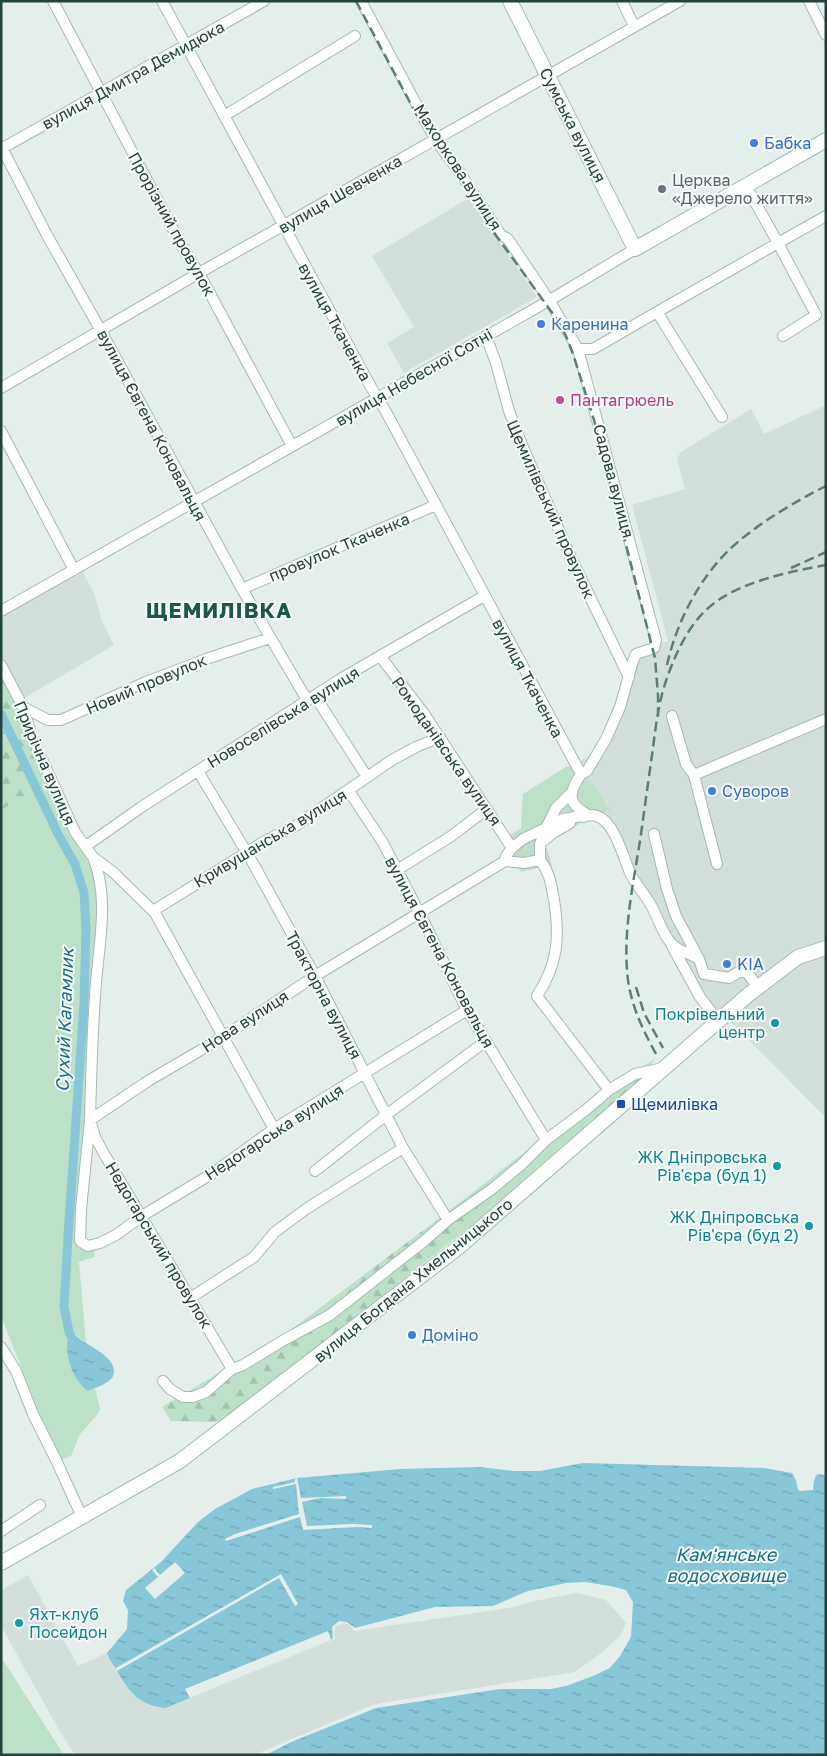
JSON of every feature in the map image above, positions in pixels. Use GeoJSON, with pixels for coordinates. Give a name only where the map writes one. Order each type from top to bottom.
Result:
{"type":"FeatureCollection","features":[{"type":"Feature","properties":{"kind":"main road","name":"Сумська вулиця"},"geometry":{"type":"LineString","coordinates":[[510,1],[635,249]]}},
{"type":"Feature","properties":{"kind":"main road","name":"вулиця Небесної Сотні"},"geometry":{"type":"LineString","coordinates":[[635,249],[826,140]]}},
{"type":"Feature","properties":{"kind":"main road","name":"вулиця Богдана Хмельницького"},"geometry":{"type":"LineString","coordinates":[[1,1563],[180,1461],[460,1247],[758,987],[798,957],[826,948]]}},
{"type":"Feature","properties":{"kind":"street","name":"Прорізний провулок"},"geometry":{"type":"LineString","coordinates":[[53,1],[172,228],[199,273],[292,446]]}},
{"type":"Feature","properties":{"kind":"street","name":"вулиця Ткаченка"},"geometry":{"type":"LineString","coordinates":[[162,1],[581,774]]}},
{"type":"Feature","properties":{"kind":"street","name":"вулиця Дмитра Демидюка"},"geometry":{"type":"LineString","coordinates":[[2,148],[264,1]]}},
{"type":"Feature","properties":{"kind":"street","name":"Махоркова вулиця"},"geometry":{"type":"LineString","coordinates":[[361,1],[436,138],[501,235],[508,239],[550,300]]}},
{"type":"Feature","properties":{"kind":"street"},"geometry":{"type":"LineString","coordinates":[[622,1],[634,26]]}},
{"type":"Feature","properties":{"kind":"street","name":"вулиця Шевченка"},"geometry":{"type":"LineString","coordinates":[[1,388],[100,329],[680,1]]}},
{"type":"Feature","properties":{"kind":"street"},"geometry":{"type":"LineString","coordinates":[[809,1],[826,36]]}},
{"type":"Feature","properties":{"kind":"street"},"geometry":{"type":"LineString","coordinates":[[224,116],[355,36]]}},
{"type":"Feature","properties":{"kind":"street","name":"вулиця Євгена Коновальця"},"geometry":{"type":"LineString","coordinates":[[2,148],[48,237],[270,638],[367,776]]}},
{"type":"Feature","properties":{"kind":"street"},"geometry":{"type":"LineString","coordinates":[[746,186],[816,316],[783,336]]}},
{"type":"Feature","properties":{"kind":"street"},"geometry":{"type":"LineString","coordinates":[[578,349],[593,349],[826,216]]}},
{"type":"Feature","properties":{"kind":"street","name":"вулиця Небесної Сотні"},"geometry":{"type":"LineString","coordinates":[[1,611],[550,300],[635,249]]}},
{"type":"Feature","properties":{"kind":"street","name":"Садова вулиця"},"geometry":{"type":"LineString","coordinates":[[550,300],[578,349],[656,640],[654,648],[636,654],[632,661],[629,677]]}},
{"type":"Feature","properties":{"kind":"street"},"geometry":{"type":"LineString","coordinates":[[657,312],[722,417]]}},
{"type":"Feature","properties":{"kind":"street","name":"Щемилівський провулок"},"geometry":{"type":"LineString","coordinates":[[486,336],[522,446],[572,560],[629,677]]}},
{"type":"Feature","properties":{"kind":"street"},"geometry":{"type":"LineString","coordinates":[[1,432],[74,570]]}},
{"type":"Feature","properties":{"kind":"street","name":"провулок Ткаченка"},"geometry":{"type":"LineString","coordinates":[[242,589],[436,505]]}},
{"type":"Feature","properties":{"kind":"street","name":"Новоселівська вулиця"},"geometry":{"type":"LineString","coordinates":[[86,846],[140,808],[311,698],[484,596]]}},
{"type":"Feature","properties":{"kind":"street","name":"Новий провулок"},"geometry":{"type":"LineString","coordinates":[[23,708],[48,720],[61,720],[146,682],[200,661],[270,638]]}},
{"type":"Feature","properties":{"kind":"street","name":"Ромоданівська вулиця"},"geometry":{"type":"LineString","coordinates":[[380,656],[425,715],[512,848]]}},
{"type":"Feature","properties":{"kind":"street","name":"Прирічна вулиця"},"geometry":{"type":"LineString","coordinates":[[1,665],[23,708],[32,737],[75,832],[93,857],[113,872],[153,910],[274,1130]]}},
{"type":"Feature","properties":{"kind":"street"},"geometry":{"type":"LineString","coordinates":[[609,1090],[537,996],[546,982],[555,954],[558,928],[548,872],[540,860],[540,844],[556,808],[571,792],[581,774],[587,771],[606,739],[620,707],[629,677]]}},
{"type":"Feature","properties":{"kind":"street"},"geometry":{"type":"LineString","coordinates":[[672,716],[686,764],[694,775],[717,864]]}},
{"type":"Feature","properties":{"kind":"street"},"geometry":{"type":"LineString","coordinates":[[694,775],[826,719]]}},
{"type":"Feature","properties":{"kind":"street","name":"Кривушанська вулиця"},"geometry":{"type":"LineString","coordinates":[[153,910],[266,841],[297,825],[349,791],[367,776],[416,747],[440,737]]}},
{"type":"Feature","properties":{"kind":"street","name":"Тракторна вулиця"},"geometry":{"type":"LineString","coordinates":[[198,771],[247,853],[315,976],[403,1148],[448,1220]]}},
{"type":"Feature","properties":{"kind":"street","name":"вулиця Євгена Коновальця"},"geometry":{"type":"LineString","coordinates":[[349,791],[383,843],[468,1010],[546,1140]]}},
{"type":"Feature","properties":{"kind":"street"},"geometry":{"type":"LineString","coordinates":[[571,792],[572,800],[580,811],[606,821],[615,835],[631,875],[652,906],[670,943],[704,1003],[718,1021]]}},
{"type":"Feature","properties":{"kind":"street"},"geometry":{"type":"LineString","coordinates":[[397,870],[450,837],[487,809]]}},
{"type":"Feature","properties":{"kind":"street"},"geometry":{"type":"LineString","coordinates":[[540,860],[524,863],[505,861],[512,848],[523,839],[562,819],[588,815]]}},
{"type":"Feature","properties":{"kind":"street"},"geometry":{"type":"LineString","coordinates":[[540,844],[561,827],[588,815]]}},
{"type":"Feature","properties":{"kind":"street"},"geometry":{"type":"LineString","coordinates":[[654,834],[667,889],[676,916],[699,959],[704,974]]}},
{"type":"Feature","properties":{"kind":"street"},"geometry":{"type":"LineString","coordinates":[[90,1120],[94,999],[103,911],[100,872],[93,857]]}},
{"type":"Feature","properties":{"kind":"street","name":"Нова вулиця"},"geometry":{"type":"LineString","coordinates":[[90,1120],[148,1080],[223,1037],[315,976],[505,861]]}},
{"type":"Feature","properties":{"kind":"street"},"geometry":{"type":"LineString","coordinates":[[670,943],[699,959]]}},
{"type":"Feature","properties":{"kind":"street"},"geometry":{"type":"LineString","coordinates":[[686,971],[729,978],[744,971],[758,987]]}},
{"type":"Feature","properties":{"kind":"street","name":"Недогарська вулиця"},"geometry":{"type":"LineString","coordinates":[[90,1120],[81,1209],[80,1241],[88,1246],[100,1243],[213,1173],[274,1130],[468,1010]]}},
{"type":"Feature","properties":{"kind":"street"},"geometry":{"type":"LineString","coordinates":[[315,1171],[386,1115],[486,1041]]}},
{"type":"Feature","properties":{"kind":"street"},"geometry":{"type":"LineString","coordinates":[[163,1381],[170,1389],[182,1397],[193,1397],[206,1392],[232,1369],[243,1365],[330,1315],[448,1220],[492,1189],[521,1165],[546,1140],[609,1090],[635,1074],[664,1068]]}},
{"type":"Feature","properties":{"kind":"street","name":"Недогарський провулок"},"geometry":{"type":"LineString","coordinates":[[90,1120],[95,1137],[103,1152],[232,1369]]}},
{"type":"Feature","properties":{"kind":"street"},"geometry":{"type":"LineString","coordinates":[[190,1298],[254,1257],[275,1232],[306,1209],[403,1148]]}},
{"type":"Feature","properties":{"kind":"street"},"geometry":{"type":"LineString","coordinates":[[1,1347],[16,1371],[33,1414],[82,1517]]}},
{"type":"Feature","properties":{"kind":"street"},"geometry":{"type":"LineString","coordinates":[[1,1531],[40,1505]]}},
{"type":"Feature","properties":{"kind":"shaded area"},"geometry":{"type":"Polygon","coordinates":[[[469,198],[537,297],[404,373],[387,343],[414,327],[372,256],[469,198]]]}},
{"type":"Feature","properties":{"kind":"shaded area"},"geometry":{"type":"Polygon","coordinates":[[[826,405],[826,1118],[731,1022],[707,1016],[613,839],[597,814],[611,811],[578,762],[589,756],[601,745],[636,651],[668,641],[632,505],[685,489],[677,458],[681,452],[751,409],[764,434],[826,405]]]}},
{"type":"Feature","properties":{"kind":"shaded area"},"geometry":{"type":"Polygon","coordinates":[[[83,572],[94,593],[102,621],[114,645],[16,703],[1,673],[1,617],[83,572]]]}},
{"type":"Feature","properties":{"kind":"shaded area"},"geometry":{"type":"Polygon","coordinates":[[[28,1575],[78,1666],[107,1653],[125,1685],[157,1707],[166,1708],[335,1639],[335,1627],[344,1623],[350,1625],[354,1631],[515,1607],[529,1602],[577,1593],[606,1600],[626,1623],[620,1636],[600,1654],[575,1672],[375,1704],[254,1755],[75,1755],[1,1626],[1,1590],[28,1575]]]}},
{"type":"Feature","properties":{"kind":"green space"},"geometry":{"type":"Polygon","coordinates":[[[1,673],[16,703],[24,729],[48,785],[1,810],[1,673]]]}},
{"type":"Feature","properties":{"kind":"green space"},"geometry":{"type":"Polygon","coordinates":[[[578,762],[611,811],[597,814],[545,843],[552,865],[521,872],[515,865],[504,839],[521,828],[523,794],[564,768],[578,762]]]}},
{"type":"Feature","properties":{"kind":"green space"},"geometry":{"type":"Polygon","coordinates":[[[48,785],[73,837],[92,868],[98,885],[77,1243],[94,1248],[95,1257],[79,1262],[86,1343],[76,1335],[72,1366],[76,1378],[88,1391],[95,1388],[100,1409],[98,1414],[80,1434],[71,1456],[63,1459],[56,1456],[1,1316],[1,810],[48,785]]]}},
{"type":"Feature","properties":{"kind":"green space"},"geometry":{"type":"Polygon","coordinates":[[[655,1059],[639,1083],[565,1144],[482,1217],[222,1420],[213,1422],[171,1421],[162,1407],[289,1331],[441,1217],[605,1090],[655,1059]]]}},
{"type":"Feature","properties":{"kind":"green space"},"geometry":{"type":"Polygon","coordinates":[[[1,1657],[64,1755],[1,1755],[1,1657]]]}},
{"type":"Feature","properties":{"kind":"water"},"geometry":{"type":"Polygon","coordinates":[[[71,1333],[110,1361],[114,1372],[110,1380],[88,1391],[77,1380],[68,1357],[67,1341],[71,1333]]]}},
{"type":"Feature","properties":{"kind":"water","name":"Кам'янське водосховище"},"geometry":{"type":"Polygon","coordinates":[[[583,1463],[764,1468],[792,1473],[800,1491],[813,1490],[816,1475],[826,1476],[826,1755],[266,1755],[291,1742],[376,1708],[500,1689],[551,1689],[566,1686],[610,1668],[620,1656],[631,1637],[633,1602],[626,1590],[585,1582],[566,1583],[528,1591],[493,1606],[435,1607],[355,1628],[347,1622],[339,1621],[332,1627],[333,1638],[331,1640],[166,1708],[157,1707],[136,1697],[108,1656],[107,1653],[127,1629],[128,1610],[123,1601],[126,1590],[161,1562],[198,1522],[215,1509],[252,1489],[297,1478],[400,1469],[479,1467],[515,1471],[540,1471],[583,1463]]]}},
{"type":"Feature","properties":{"kind":"pier"},"geometry":{"type":"Polygon","coordinates":[[[297,1478],[301,1498],[346,1496],[346,1499],[321,1498],[302,1502],[307,1526],[353,1524],[372,1525],[372,1528],[303,1530],[300,1517],[226,1541],[225,1539],[235,1534],[299,1514],[296,1484],[273,1489],[273,1487],[295,1482],[297,1478]]]}},
{"type":"Feature","properties":{"kind":"pier"},"geometry":{"type":"Polygon","coordinates":[[[175,1562],[185,1573],[155,1599],[145,1588],[158,1577],[152,1570],[154,1568],[160,1575],[175,1562]]]}},
{"type":"Feature","properties":{"kind":"pier"},"geometry":{"type":"Polygon","coordinates":[[[281,1574],[298,1604],[295,1606],[279,1578],[117,1671],[116,1668],[281,1574]]]}},
{"type":"Feature","properties":{"kind":"pier"},"geometry":{"type":"Polygon","coordinates":[[[328,1631],[331,1640],[190,1698],[185,1689],[328,1631]]]}},
{"type":"Feature","properties":{"kind":"waterway","name":"Сухий Кагамлик"},"geometry":{"type":"LineString","coordinates":[[1,714],[59,836],[75,864],[84,893],[86,928],[84,1003],[64,1307],[69,1332],[74,1342]]}},
{"type":"Feature","properties":{"kind":"railway"},"geometry":{"type":"LineString","coordinates":[[356,1],[421,123],[462,180],[495,234],[556,318],[566,336],[594,420],[655,658],[658,716]]}},
{"type":"Feature","properties":{"kind":"railway"},"geometry":{"type":"LineString","coordinates":[[667,665],[676,635],[688,606],[705,578],[725,554],[760,525],[826,486]]}},
{"type":"Feature","properties":{"kind":"railway"},"geometry":{"type":"LineString","coordinates":[[791,568],[826,552]]}},
{"type":"Feature","properties":{"kind":"railway"},"geometry":{"type":"LineString","coordinates":[[656,1054],[642,1027],[632,1000],[628,980],[627,944],[630,907],[657,721],[667,678],[687,634],[704,612],[716,602],[730,593],[761,580],[826,565]]}},
{"type":"Feature","properties":{"kind":"railway"},"geometry":{"type":"LineString","coordinates":[[636,987],[644,1013],[663,1048]]}},
{"type":"Feature","properties":{"kind":"place","name":"Бабка"},"geometry":{"type":"Point","coordinates":[754,143]}},
{"type":"Feature","properties":{"kind":"place","name":"Церква «Джерело життя»"},"geometry":{"type":"Point","coordinates":[662,189]}},
{"type":"Feature","properties":{"kind":"place","name":"Каренина"},"geometry":{"type":"Point","coordinates":[541,324]}},
{"type":"Feature","properties":{"kind":"place","name":"Пантагрюель"},"geometry":{"type":"Point","coordinates":[560,400]}},
{"type":"Feature","properties":{"kind":"place","name":"Суворов"},"geometry":{"type":"Point","coordinates":[712,791]}},
{"type":"Feature","properties":{"kind":"place","name":"KIA"},"geometry":{"type":"Point","coordinates":[727,964]}},
{"type":"Feature","properties":{"kind":"place","name":"Покрівельний центр"},"geometry":{"type":"Point","coordinates":[775,1023]}},
{"type":"Feature","properties":{"kind":"place","name":"Щемилівка"},"geometry":{"type":"Point","coordinates":[621,1104]}},
{"type":"Feature","properties":{"kind":"place","name":"ЖК Дніпровська Рів'єра (буд 1)"},"geometry":{"type":"Point","coordinates":[777,1166]}},
{"type":"Feature","properties":{"kind":"place","name":"ЖК Дніпровська Рів'єра (буд 2)"},"geometry":{"type":"Point","coordinates":[809,1226]}},
{"type":"Feature","properties":{"kind":"place","name":"Доміно"},"geometry":{"type":"Point","coordinates":[412,1335]}},
{"type":"Feature","properties":{"kind":"place","name":"Яхт-клуб Посейдон"},"geometry":{"type":"Point","coordinates":[19,1623]}},
{"type":"Feature","properties":{"kind":"district","name":"ЩЕМИЛІВКА"},"geometry":{"type":"Point","coordinates":[219,611]}}]}
